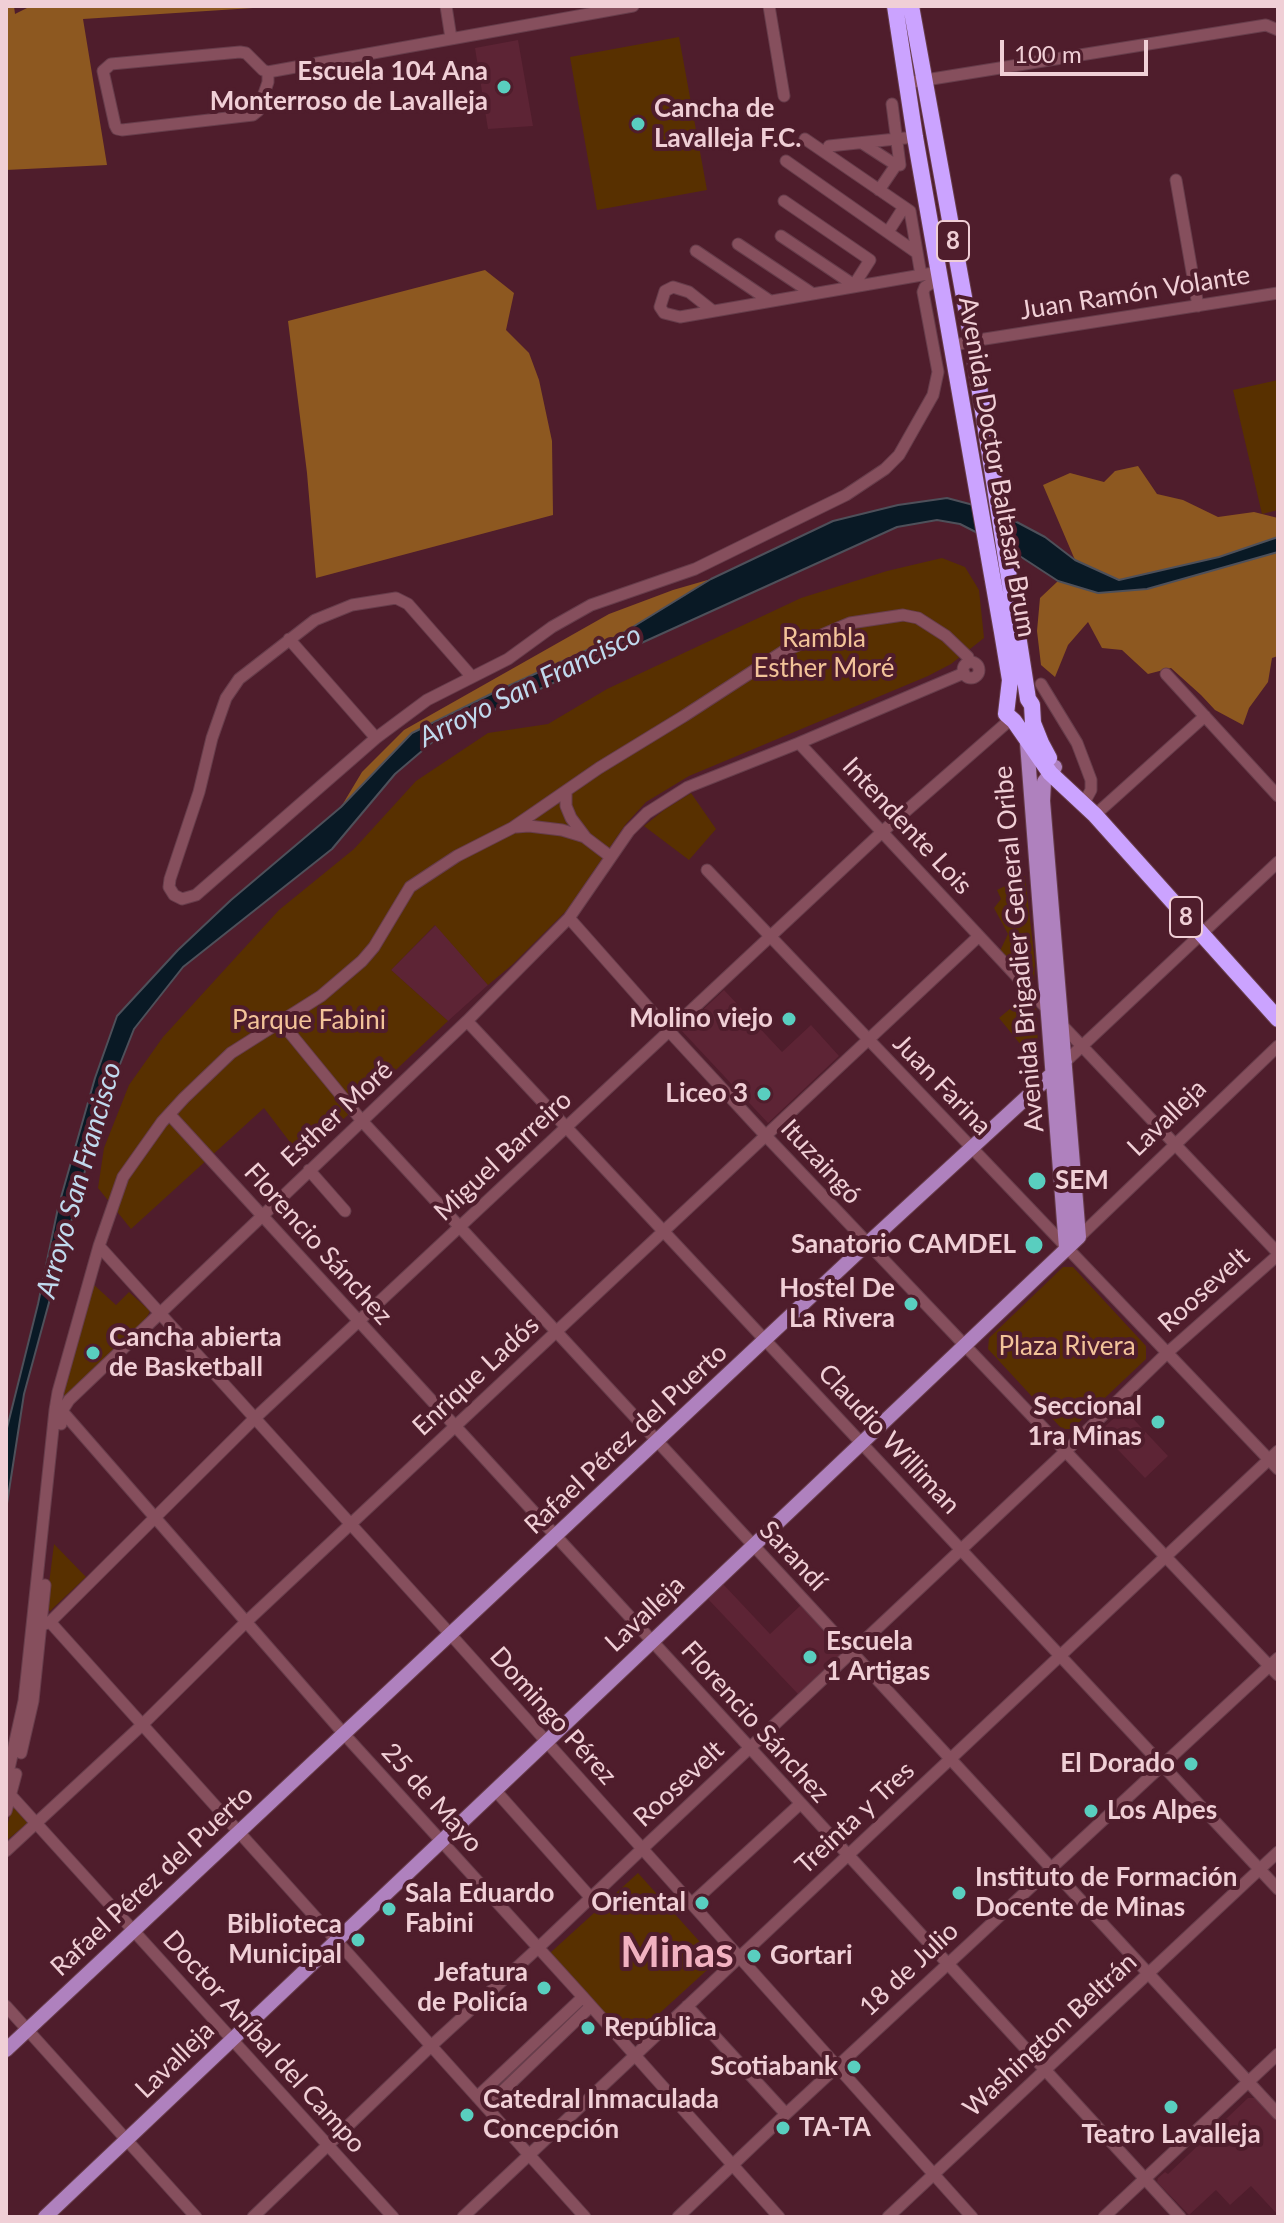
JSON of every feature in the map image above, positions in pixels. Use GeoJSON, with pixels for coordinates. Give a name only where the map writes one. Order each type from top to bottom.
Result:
{"type":"FeatureCollection","features":[{"type":"Feature","properties":{"kind":"highway","name":"Avenida Doctor Baltasar Brum"},"geometry":{"type":"LineString","coordinates":[[895,6],[915,82],[972,341],[1011,633],[1008,700]]}},
{"type":"Feature","properties":{"kind":"highway","name":"Avenida Doctor Baltasar Brum"},"geometry":{"type":"LineString","coordinates":[[911,6],[915,137],[974,474],[1030,705]]}},
{"type":"Feature","properties":{"kind":"highway"},"geometry":{"type":"LineString","coordinates":[[1008,700],[1018,695],[1030,705],[1025,721],[1012,720]]}},
{"type":"Feature","properties":{"kind":"highway","name":"8"},"geometry":{"type":"LineString","coordinates":[[1008,700],[1006,714],[1027,743],[1090,808],[1278,1019]]}},
{"type":"Feature","properties":{"kind":"highway","name":"8"},"geometry":{"type":"LineString","coordinates":[[1030,705],[1033,723],[1052,770]]}},
{"type":"Feature","properties":{"kind":"main road","name":"Avenida Brigadier General Oribe"},"geometry":{"type":"LineString","coordinates":[[1027,743],[1062,1025],[1079,1237]]}},
{"type":"Feature","properties":{"kind":"main road","name":"Avenida Brigadier General Oribe"},"geometry":{"type":"LineString","coordinates":[[1052,770],[1044,782],[1040,835],[1066,1248]]}},
{"type":"Feature","properties":{"kind":"main road","name":"Rafael Pérez del Puerto"},"geometry":{"type":"LineString","coordinates":[[6,2050],[1065,1062]]}},
{"type":"Feature","properties":{"kind":"main road","name":"Lavalleja"},"geometry":{"type":"LineString","coordinates":[[45,2217],[1079,1237]]}},
{"type":"Feature","properties":{"kind":"street"},"geometry":{"type":"LineString","coordinates":[[446,6],[451,38]]}},
{"type":"Feature","properties":{"kind":"street"},"geometry":{"type":"LineString","coordinates":[[268,72],[268,82],[258,111],[253,115],[122,130],[115,125],[103,71],[111,64],[240,52],[246,53],[268,72],[633,6]]}},
{"type":"Feature","properties":{"kind":"street"},"geometry":{"type":"LineString","coordinates":[[769,6],[784,96]]}},
{"type":"Feature","properties":{"kind":"street"},"geometry":{"type":"LineString","coordinates":[[915,82],[1266,25],[1278,30]]}},
{"type":"Feature","properties":{"kind":"street"},"geometry":{"type":"LineString","coordinates":[[879,190],[898,165],[892,104]]}},
{"type":"Feature","properties":{"kind":"street"},"geometry":{"type":"LineString","coordinates":[[829,146],[915,137]]}},
{"type":"Feature","properties":{"kind":"street"},"geometry":{"type":"LineString","coordinates":[[805,139],[907,209],[921,275]]}},
{"type":"Feature","properties":{"kind":"street"},"geometry":{"type":"LineString","coordinates":[[861,142],[898,165]]}},
{"type":"Feature","properties":{"kind":"street"},"geometry":{"type":"LineString","coordinates":[[786,161],[917,253]]}},
{"type":"Feature","properties":{"kind":"street"},"geometry":{"type":"LineString","coordinates":[[1176,180],[1198,306]]}},
{"type":"Feature","properties":{"kind":"street"},"geometry":{"type":"LineString","coordinates":[[784,201],[870,260],[854,286]]}},
{"type":"Feature","properties":{"kind":"street"},"geometry":{"type":"LineString","coordinates":[[888,232],[907,209]]}},
{"type":"Feature","properties":{"kind":"street"},"geometry":{"type":"LineString","coordinates":[[781,236],[854,286]]}},
{"type":"Feature","properties":{"kind":"street"},"geometry":{"type":"LineString","coordinates":[[738,244],[813,294]]}},
{"type":"Feature","properties":{"kind":"street"},"geometry":{"type":"LineString","coordinates":[[696,251],[770,301]]}},
{"type":"Feature","properties":{"kind":"street"},"geometry":{"type":"LineString","coordinates":[[713,311],[921,275],[939,275]]}},
{"type":"Feature","properties":{"kind":"street"},"geometry":{"type":"LineString","coordinates":[[472,677],[408,604],[396,598],[352,605],[315,620],[289,639],[239,679],[226,698],[170,879],[169,887],[174,895],[182,899],[196,895],[376,738],[427,700],[508,659],[552,627],[591,605],[695,569],[846,495],[885,469],[899,455],[933,395],[938,372],[923,292],[939,275]]}},
{"type":"Feature","properties":{"kind":"street","name":"Juan Ramón Volante"},"geometry":{"type":"LineString","coordinates":[[952,346],[1278,293]]}},
{"type":"Feature","properties":{"kind":"street","name":"Esther Moré"},"geometry":{"type":"LineString","coordinates":[[6,1811],[8,1792],[33,1701],[58,1410],[99,1246],[123,1177],[162,1122],[231,1053],[321,996],[362,961],[374,947],[410,887],[457,856],[512,828],[784,651],[850,623],[903,615],[918,618],[946,636],[968,657],[966,668],[799,743],[688,787],[647,813],[611,857],[569,918],[467,1021],[58,1410]]}},
{"type":"Feature","properties":{"kind":"street"},"geometry":{"type":"LineString","coordinates":[[289,639],[376,738]]}},
{"type":"Feature","properties":{"kind":"street"},"geometry":{"type":"LineString","coordinates":[[1166,674],[1278,796]]}},
{"type":"Feature","properties":{"kind":"street"},"geometry":{"type":"LineString","coordinates":[[1041,684],[1077,743],[1091,780],[1090,808]]}},
{"type":"Feature","properties":{"kind":"street"},"geometry":{"type":"LineString","coordinates":[[1090,808],[1205,716]]}},
{"type":"Feature","properties":{"kind":"street","name":"Miguel Barreiro"},"geometry":{"type":"LineString","coordinates":[[41,1625],[255,1418],[882,832],[1012,720]]}},
{"type":"Feature","properties":{"kind":"street","name":"Intendente Lois"},"geometry":{"type":"LineString","coordinates":[[799,743],[1278,1254]]}},
{"type":"Feature","properties":{"kind":"street","name":"Esther Moré"},"geometry":{"type":"LineString","coordinates":[[566,791],[566,806],[571,818],[586,838],[611,857]]}},
{"type":"Feature","properties":{"kind":"street","name":"Esther Moré"},"geometry":{"type":"LineString","coordinates":[[512,828],[545,827],[586,838]]}},
{"type":"Feature","properties":{"kind":"street","name":"Rafael Pérez del Puerto"},"geometry":{"type":"LineString","coordinates":[[1065,1062],[1278,862]]}},
{"type":"Feature","properties":{"kind":"street","name":"Juan Farina"},"geometry":{"type":"LineString","coordinates":[[707,870],[1167,1353],[1273,1455],[1278,1469]]}},
{"type":"Feature","properties":{"kind":"street","name":"Ituzaingó"},"geometry":{"type":"LineString","coordinates":[[569,918],[766,1136],[1166,1558],[1275,1666]]}},
{"type":"Feature","properties":{"kind":"street","name":"Enrique Ladós"},"geometry":{"type":"LineString","coordinates":[[6,1851],[142,1725],[246,1622],[979,936]]}},
{"type":"Feature","properties":{"kind":"street","name":"Claudio Williman"},"geometry":{"type":"LineString","coordinates":[[467,1021],[1278,1889]]}},
{"type":"Feature","properties":{"kind":"street","name":"Sarandí"},"geometry":{"type":"LineString","coordinates":[[281,1022],[362,1121],[1278,2114]]}},
{"type":"Feature","properties":{"kind":"street","name":"Lavalleja"},"geometry":{"type":"LineString","coordinates":[[1079,1237],[1278,1046]]}},
{"type":"Feature","properties":{"kind":"street","name":"Florencio Sánchez"},"geometry":{"type":"LineString","coordinates":[[170,1115],[1180,2217]]}},
{"type":"Feature","properties":{"kind":"street"},"geometry":{"type":"LineString","coordinates":[[309,1170],[345,1211]]}},
{"type":"Feature","properties":{"kind":"street","name":"Domingo Pérez"},"geometry":{"type":"LineString","coordinates":[[99,1246],[972,2217]]}},
{"type":"Feature","properties":{"kind":"street","name":"Roosevelt"},"geometry":{"type":"LineString","coordinates":[[253,2217],[1167,1353],[1278,1254]]}},
{"type":"Feature","properties":{"kind":"street","name":"25 de Mayo"},"geometry":{"type":"LineString","coordinates":[[58,1410],[344,1734],[779,2217]]}},
{"type":"Feature","properties":{"kind":"street","name":"Treinta y Tres"},"geometry":{"type":"LineString","coordinates":[[463,2217],[1273,1455]]}},
{"type":"Feature","properties":{"kind":"street"},"geometry":{"type":"LineString","coordinates":[[41,1625],[142,1725],[585,2217]]}},
{"type":"Feature","properties":{"kind":"street","name":"Esther Moré"},"geometry":{"type":"LineString","coordinates":[[6,1782],[41,1625]]}},
{"type":"Feature","properties":{"kind":"street","name":"18 de Julio"},"geometry":{"type":"LineString","coordinates":[[678,2217],[1162,1764],[1275,1666]]}},
{"type":"Feature","properties":{"kind":"street"},"geometry":{"type":"LineString","coordinates":[[495,1790],[591,1898]]}},
{"type":"Feature","properties":{"kind":"street","name":"Doctor Aníbal del Campo"},"geometry":{"type":"LineString","coordinates":[[8,1792],[393,2217]]}},
{"type":"Feature","properties":{"kind":"street"},"geometry":{"type":"LineString","coordinates":[[691,1904],[800,1804]]}},
{"type":"Feature","properties":{"kind":"street","name":"Washington Beltrán"},"geometry":{"type":"LineString","coordinates":[[888,2217],[1278,1852]]}},
{"type":"Feature","properties":{"kind":"street"},"geometry":{"type":"LineString","coordinates":[[477,2097],[587,2002]]}},
{"type":"Feature","properties":{"kind":"street"},"geometry":{"type":"LineString","coordinates":[[486,2107],[587,2002]]}},
{"type":"Feature","properties":{"kind":"street"},"geometry":{"type":"LineString","coordinates":[[6,2006],[196,2217]]}},
{"type":"Feature","properties":{"kind":"street"},"geometry":{"type":"LineString","coordinates":[[687,2006],[786,2114]]}},
{"type":"Feature","properties":{"kind":"street"},"geometry":{"type":"LineString","coordinates":[[1104,2217],[1278,2054]]}},
{"type":"Feature","properties":{"kind":"shaded area"},"geometry":{"type":"Polygon","coordinates":[[[6,6],[14,6],[15,14],[31,6],[284,6],[83,19],[107,165],[6,170],[6,6]]]}},
{"type":"Feature","properties":{"kind":"shaded area","name":"Escuela 104 Ana Monterroso de Lavalleja"},"geometry":{"type":"Polygon","coordinates":[[[518,40],[533,126],[488,129],[475,48],[518,40]]]}},
{"type":"Feature","properties":{"kind":"shaded area"},"geometry":{"type":"Polygon","coordinates":[[[485,270],[514,293],[506,330],[529,353],[539,380],[552,441],[553,515],[316,578],[307,473],[288,321],[485,270]]]}},
{"type":"Feature","properties":{"kind":"shaded area"},"geometry":{"type":"Polygon","coordinates":[[[1138,466],[1157,494],[1183,500],[1218,517],[1254,512],[1278,518],[1278,537],[1219,557],[1119,580],[1075,560],[1043,485],[1070,473],[1104,482],[1115,471],[1138,466]]]}},
{"type":"Feature","properties":{"kind":"shaded area"},"geometry":{"type":"Polygon","coordinates":[[[1278,552],[1278,656],[1272,658],[1268,682],[1249,708],[1243,725],[1215,710],[1171,668],[1148,674],[1122,650],[1102,648],[1088,622],[1068,645],[1055,677],[1041,665],[1037,631],[1040,598],[1058,581],[1098,593],[1147,589],[1278,552]]]}},
{"type":"Feature","properties":{"kind":"shaded area"},"geometry":{"type":"Polygon","coordinates":[[[711,579],[618,636],[495,692],[341,807],[362,772],[404,730],[609,614],[711,579]]]}},
{"type":"Feature","properties":{"kind":"shaded area"},"geometry":{"type":"Polygon","coordinates":[[[436,925],[488,985],[448,1021],[391,970],[436,925]]]}},
{"type":"Feature","properties":{"kind":"shaded area"},"geometry":{"type":"Polygon","coordinates":[[[724,990],[782,1052],[811,1025],[839,1056],[768,1123],[681,1030],[724,990]]]}},
{"type":"Feature","properties":{"kind":"shaded area"},"geometry":{"type":"Polygon","coordinates":[[[1124,1409],[1168,1456],[1145,1478],[1100,1431],[1124,1409]]]}},
{"type":"Feature","properties":{"kind":"shaded area"},"geometry":{"type":"Polygon","coordinates":[[[723,1584],[770,1634],[801,1605],[844,1651],[798,1694],[708,1599],[723,1584]]]}},
{"type":"Feature","properties":{"kind":"shaded area"},"geometry":{"type":"Polygon","coordinates":[[[1248,2098],[1256,2098],[1278,2122],[1278,2215],[1251,2186],[1230,2205],[1216,2190],[1189,2215],[1157,2182],[1158,2178],[1165,2172],[1168,2174],[1248,2098]]]}},
{"type":"Feature","properties":{"kind":"green space","name":"Cancha de Lavalleja F.C."},"geometry":{"type":"Polygon","coordinates":[[[679,37],[707,190],[597,210],[570,57],[679,37]]]}},
{"type":"Feature","properties":{"kind":"green space"},"geometry":{"type":"Polygon","coordinates":[[[1278,380],[1278,510],[1262,514],[1233,390],[1278,380]]]}},
{"type":"Feature","properties":{"kind":"green space"},"geometry":{"type":"Polygon","coordinates":[[[942,558],[965,567],[979,590],[984,638],[951,664],[928,676],[689,776],[646,802],[625,825],[567,910],[488,985],[435,925],[391,970],[448,1021],[302,1158],[264,1108],[131,1229],[98,1188],[104,1148],[129,1085],[163,1037],[279,910],[354,849],[416,781],[488,733],[548,724],[607,689],[801,598],[887,571],[942,558]]]}},
{"type":"Feature","properties":{"kind":"green space"},"geometry":{"type":"Polygon","coordinates":[[[691,793],[716,829],[689,860],[644,826],[691,793]]]}},
{"type":"Feature","properties":{"kind":"green space"},"geometry":{"type":"Polygon","coordinates":[[[1025,876],[1035,963],[1034,982],[1027,985],[999,953],[1008,934],[994,908],[1001,899],[997,890],[1025,876]]]}},
{"type":"Feature","properties":{"kind":"green space"},"geometry":{"type":"Polygon","coordinates":[[[1023,998],[1036,1005],[1039,1067],[999,1018],[1023,998]]]}},
{"type":"Feature","properties":{"kind":"green space","name":"Plaza Rivera"},"geometry":{"type":"Polygon","coordinates":[[[1063,1267],[1073,1267],[1146,1346],[1146,1359],[1072,1429],[1062,1429],[988,1349],[989,1338],[1063,1267]]]}},
{"type":"Feature","properties":{"kind":"green space","name":"Cancha abierta de Basketball"},"geometry":{"type":"Polygon","coordinates":[[[93,1284],[116,1305],[129,1292],[150,1311],[146,1319],[61,1402],[93,1284]]]}},
{"type":"Feature","properties":{"kind":"green space"},"geometry":{"type":"Polygon","coordinates":[[[54,1544],[86,1577],[50,1611],[46,1608],[54,1544]]]}},
{"type":"Feature","properties":{"kind":"green space"},"geometry":{"type":"Polygon","coordinates":[[[12,1806],[28,1823],[6,1841],[6,1832],[12,1806]]]}},
{"type":"Feature","properties":{"kind":"green space"},"geometry":{"type":"Polygon","coordinates":[[[638,1873],[717,1961],[629,2041],[550,1953],[638,1873]]]}},
{"type":"Feature","properties":{"kind":"water","name":"Arroyo San Francisco"},"geometry":{"type":"Polygon","coordinates":[[[947,498],[996,511],[1045,537],[1075,560],[1119,580],[1219,557],[1278,537],[1278,552],[1147,589],[1098,593],[1058,581],[1009,549],[960,524],[937,520],[897,527],[443,733],[395,774],[332,849],[183,967],[134,1029],[101,1112],[24,1394],[6,1510],[6,1432],[58,1208],[95,1078],[117,1016],[178,950],[231,900],[341,807],[412,733],[618,636],[711,579],[833,521],[898,505],[947,498]]]}},
{"type":"Feature","properties":{"kind":"place","name":"Escuela 104 Ana Monterroso de Lavalleja"},"geometry":{"type":"Point","coordinates":[504,87]}},
{"type":"Feature","properties":{"kind":"place","name":"Cancha de Lavalleja F.C."},"geometry":{"type":"Point","coordinates":[638,124]}},
{"type":"Feature","properties":{"kind":"place","name":"Molino viejo"},"geometry":{"type":"Point","coordinates":[789,1019]}},
{"type":"Feature","properties":{"kind":"place","name":"Liceo 3"},"geometry":{"type":"Point","coordinates":[764,1094]}},
{"type":"Feature","properties":{"kind":"place","name":"SEM"},"geometry":{"type":"Point","coordinates":[1037,1181]}},
{"type":"Feature","properties":{"kind":"place","name":"Sanatorio CAMDEL"},"geometry":{"type":"Point","coordinates":[1034,1245]}},
{"type":"Feature","properties":{"kind":"place","name":"Hostel De La Rivera"},"geometry":{"type":"Point","coordinates":[911,1304]}},
{"type":"Feature","properties":{"kind":"place","name":"Cancha abierta de Basketball"},"geometry":{"type":"Point","coordinates":[93,1353]}},
{"type":"Feature","properties":{"kind":"place","name":"Seccional 1ra Minas"},"geometry":{"type":"Point","coordinates":[1158,1422]}},
{"type":"Feature","properties":{"kind":"place","name":"Escuela 1 Artigas"},"geometry":{"type":"Point","coordinates":[810,1657]}},
{"type":"Feature","properties":{"kind":"place","name":"El Dorado"},"geometry":{"type":"Point","coordinates":[1191,1764]}},
{"type":"Feature","properties":{"kind":"place","name":"Los Alpes"},"geometry":{"type":"Point","coordinates":[1091,1811]}},
{"type":"Feature","properties":{"kind":"place","name":"Instituto de Formación Docente de Minas"},"geometry":{"type":"Point","coordinates":[959,1893]}},
{"type":"Feature","properties":{"kind":"place","name":"Oriental"},"geometry":{"type":"Point","coordinates":[702,1903]}},
{"type":"Feature","properties":{"kind":"place","name":"Sala Eduardo Fabini"},"geometry":{"type":"Point","coordinates":[389,1909]}},
{"type":"Feature","properties":{"kind":"place","name":"Biblioteca Municipal"},"geometry":{"type":"Point","coordinates":[358,1940]}},
{"type":"Feature","properties":{"kind":"place","name":"Gortari"},"geometry":{"type":"Point","coordinates":[754,1956]}},
{"type":"Feature","properties":{"kind":"place","name":"Jefatura de Policía"},"geometry":{"type":"Point","coordinates":[544,1988]}},
{"type":"Feature","properties":{"kind":"place","name":"República"},"geometry":{"type":"Point","coordinates":[588,2028]}},
{"type":"Feature","properties":{"kind":"place","name":"Scotiabank"},"geometry":{"type":"Point","coordinates":[854,2067]}},
{"type":"Feature","properties":{"kind":"place","name":"Teatro Lavalleja"},"geometry":{"type":"Point","coordinates":[1171,2107]}},
{"type":"Feature","properties":{"kind":"place","name":"Catedral Inmaculada Concepción"},"geometry":{"type":"Point","coordinates":[467,2115]}},
{"type":"Feature","properties":{"kind":"place","name":"TA-TA"},"geometry":{"type":"Point","coordinates":[783,2128]}},
{"type":"Feature","properties":{"kind":"district","name":"Minas"},"geometry":{"type":"Point","coordinates":[677,1953]}},
{"type":"Feature","properties":{"kind":"park label","name":"Rambla Esther Moré"},"geometry":{"type":"Point","coordinates":[824,654]}},
{"type":"Feature","properties":{"kind":"park label","name":"Parque Fabini"},"geometry":{"type":"Point","coordinates":[309,1021]}}]}
